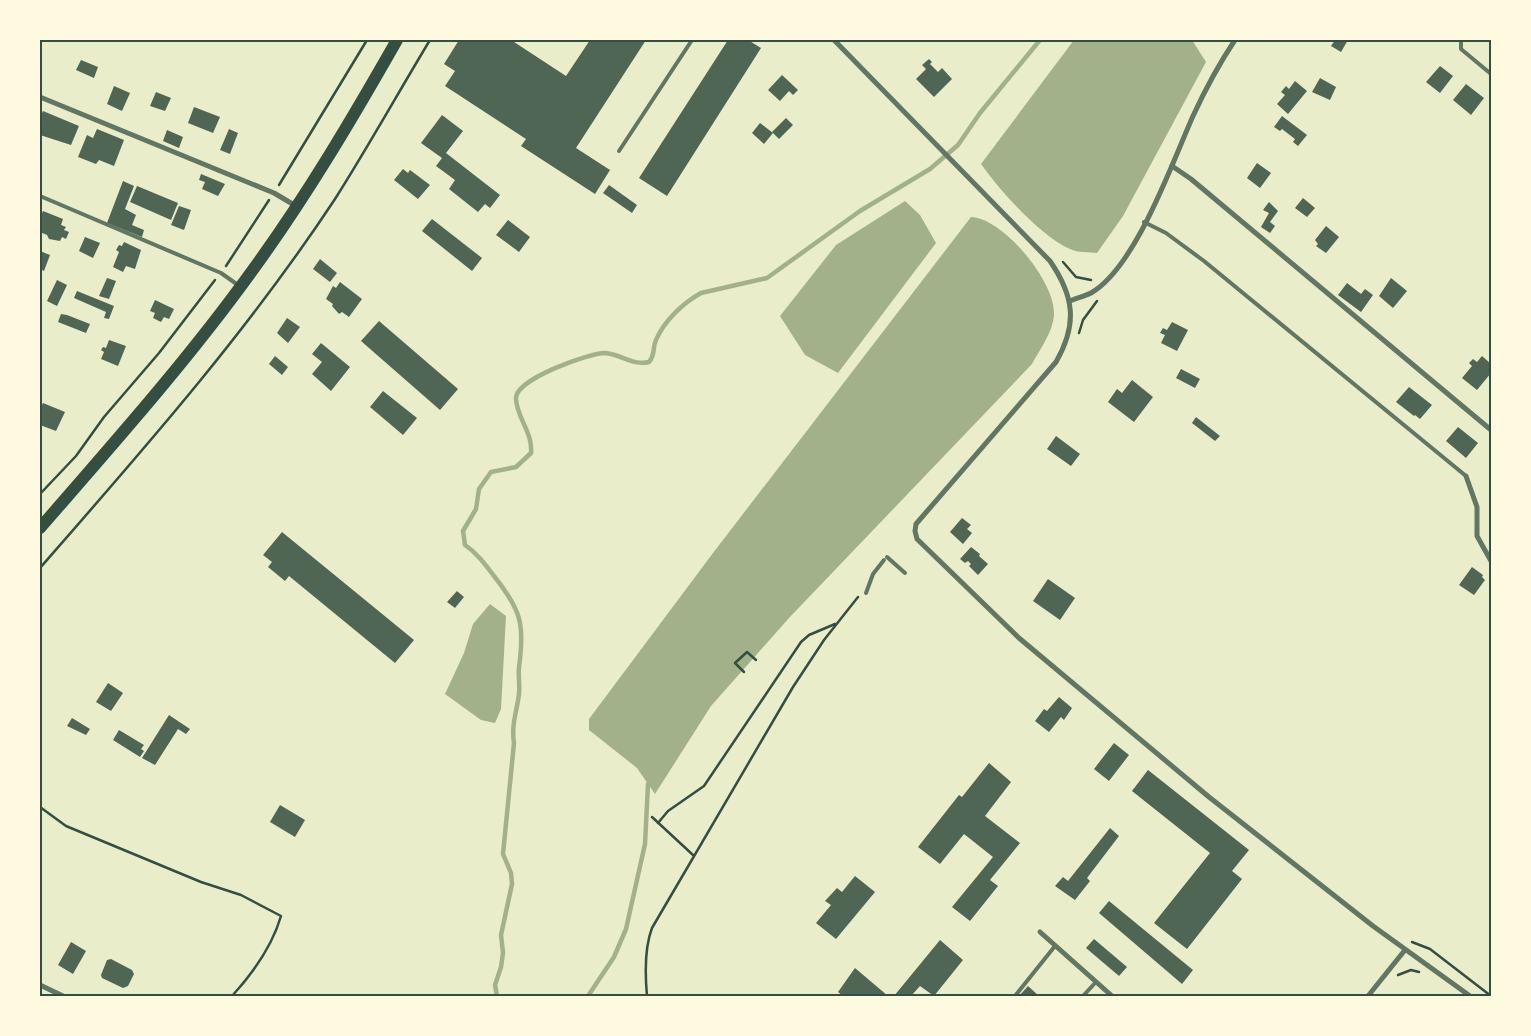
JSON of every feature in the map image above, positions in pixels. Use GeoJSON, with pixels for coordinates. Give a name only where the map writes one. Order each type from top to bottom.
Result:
{"type":"FeatureCollection","features":[{"type":"Feature","properties":{"kind":"main road"},"geometry":{"type":"LineString","coordinates":[[40,528],[140,413],[240,287],[336,146],[398,40]]}},
{"type":"Feature","properties":{"kind":"street"},"geometry":{"type":"LineString","coordinates":[[834,40],[1050,261],[1062,280],[1070,300],[1071,316],[1068,334],[1056,362],[921,518],[915,527],[917,539],[1038,654],[1209,797],[1405,950],[1470,996]]}},
{"type":"Feature","properties":{"kind":"street"},"geometry":{"type":"LineString","coordinates":[[1070,300],[1091,293],[1112,274],[1128,253],[1172,166],[1205,91],[1236,40]]}},
{"type":"Feature","properties":{"kind":"street"},"geometry":{"type":"LineString","coordinates":[[40,97],[274,193],[296,206]]}},
{"type":"Feature","properties":{"kind":"street"},"geometry":{"type":"LineString","coordinates":[[1172,166],[1191,179],[1491,430]]}},
{"type":"Feature","properties":{"kind":"street"},"geometry":{"type":"LineString","coordinates":[[1466,476],[1478,507],[1477,536],[1491,561]]}},
{"type":"Feature","properties":{"kind":"street"},"geometry":{"type":"LineString","coordinates":[[1040,932],[1112,996]]}},
{"type":"Feature","properties":{"kind":"street"},"geometry":{"type":"LineString","coordinates":[[1368,996],[1405,950]]}},
{"type":"Feature","properties":{"kind":"street"},"geometry":{"type":"LineString","coordinates":[[40,985],[63,996]]}},
{"type":"Feature","properties":{"kind":"lane"},"geometry":{"type":"LineString","coordinates":[[619,151],[692,40]]}},
{"type":"Feature","properties":{"kind":"lane"},"geometry":{"type":"LineString","coordinates":[[1461,40],[1461,49],[1491,74]]}},
{"type":"Feature","properties":{"kind":"lane"},"geometry":{"type":"LineString","coordinates":[[40,196],[221,272],[240,287]]}},
{"type":"Feature","properties":{"kind":"lane"},"geometry":{"type":"LineString","coordinates":[[1144,222],[1166,233],[1204,261],[1466,476]]}},
{"type":"Feature","properties":{"kind":"lane"},"geometry":{"type":"LineString","coordinates":[[866,593],[874,574],[885,559],[905,573]]}},
{"type":"Feature","properties":{"kind":"lane"},"geometry":{"type":"LineString","coordinates":[[1015,996],[1055,946]]}},
{"type":"Feature","properties":{"kind":"lane"},"geometry":{"type":"LineString","coordinates":[[1084,996],[1096,982]]}},
{"type":"Feature","properties":{"kind":"path"},"geometry":{"type":"LineString","coordinates":[[40,568],[192,391],[260,304],[335,199],[430,40]]}},
{"type":"Feature","properties":{"kind":"path"},"geometry":{"type":"LineString","coordinates":[[1077,337],[1083,320],[1102,296]]}},
{"type":"Feature","properties":{"kind":"path"},"geometry":{"type":"LineString","coordinates":[[647,996],[648,939],[694,855],[792,687],[851,604],[866,593]]}},
{"type":"Feature","properties":{"kind":"path"},"geometry":{"type":"LineString","coordinates":[[658,823],[668,811],[704,786],[801,642],[809,635],[836,624]]}},
{"type":"Feature","properties":{"kind":"path"},"geometry":{"type":"LineString","coordinates":[[744,672],[735,664],[740,656],[747,652],[756,660]]}},
{"type":"Feature","properties":{"kind":"path"},"geometry":{"type":"LineString","coordinates":[[40,807],[66,826],[201,882],[241,894],[282,916],[277,932],[252,974],[232,996]]}},
{"type":"Feature","properties":{"kind":"path"},"geometry":{"type":"LineString","coordinates":[[652,817],[694,855]]}},
{"type":"Feature","properties":{"kind":"path"},"geometry":{"type":"LineString","coordinates":[[1407,940],[1430,949],[1491,996]]}},
{"type":"Feature","properties":{"kind":"path"},"geometry":{"type":"LineString","coordinates":[[1402,972],[1410,970],[1422,974]]}},
{"type":"Feature","properties":{"kind":"shaded area"},"geometry":{"type":"Polygon","coordinates":[[[1074,40],[1192,40],[1206,62],[1123,216],[1097,253],[1073,250],[1047,234],[1022,212],[981,164],[1074,40]]]}},
{"type":"Feature","properties":{"kind":"shaded area"},"geometry":{"type":"Polygon","coordinates":[[[905,201],[920,215],[936,243],[838,373],[805,355],[780,316],[836,245],[905,201]]]}},
{"type":"Feature","properties":{"kind":"shaded area"},"geometry":{"type":"Polygon","coordinates":[[[971,217],[984,220],[998,228],[1025,254],[1037,270],[1052,301],[1054,315],[1046,340],[1032,364],[789,618],[711,706],[655,794],[637,768],[589,730],[589,719],[713,553],[971,217]]]}},
{"type":"Feature","properties":{"kind":"shaded area"},"geometry":{"type":"Polygon","coordinates":[[[490,604],[506,616],[501,709],[495,723],[481,720],[445,694],[464,653],[473,624],[490,604]]]}},
{"type":"Feature","properties":{"kind":"building"},"geometry":{"type":"Polygon","coordinates":[[[459,40],[511,40],[566,76],[590,40],[646,40],[576,148],[610,170],[595,194],[521,146],[526,139],[445,86],[455,71],[444,64],[459,40]]]}},
{"type":"Feature","properties":{"kind":"building"},"geometry":{"type":"Polygon","coordinates":[[[728,40],[748,40],[761,48],[667,196],[639,178],[728,40]]]}},
{"type":"Feature","properties":{"kind":"building"},"geometry":{"type":"Polygon","coordinates":[[[1335,40],[1348,40],[1341,52],[1331,46],[1335,40]]]}},
{"type":"Feature","properties":{"kind":"building"},"geometry":{"type":"Polygon","coordinates":[[[929,59],[932,62],[930,64],[938,72],[942,68],[952,79],[934,97],[916,79],[926,69],[922,65],[929,59]]]}},
{"type":"Feature","properties":{"kind":"building"},"geometry":{"type":"Polygon","coordinates":[[[81,60],[98,67],[94,78],[76,70],[81,60]]]}},
{"type":"Feature","properties":{"kind":"building"},"geometry":{"type":"Polygon","coordinates":[[[1440,66],[1453,76],[1440,93],[1426,82],[1440,66]]]}},
{"type":"Feature","properties":{"kind":"building"},"geometry":{"type":"Polygon","coordinates":[[[782,75],[798,90],[793,95],[789,91],[780,101],[768,90],[782,75]]]}},
{"type":"Feature","properties":{"kind":"building"},"geometry":{"type":"Polygon","coordinates":[[[1320,78],[1336,87],[1330,100],[1312,92],[1320,78]]]}},
{"type":"Feature","properties":{"kind":"building"},"geometry":{"type":"Polygon","coordinates":[[[1295,81],[1307,91],[1288,114],[1277,104],[1285,95],[1281,92],[1286,86],[1289,89],[1295,81]]]}},
{"type":"Feature","properties":{"kind":"building"},"geometry":{"type":"Polygon","coordinates":[[[1466,84],[1484,98],[1471,115],[1453,100],[1466,84]]]}},
{"type":"Feature","properties":{"kind":"building"},"geometry":{"type":"Polygon","coordinates":[[[114,86],[130,93],[122,111],[107,104],[114,86]]]}},
{"type":"Feature","properties":{"kind":"building"},"geometry":{"type":"Polygon","coordinates":[[[156,92],[171,98],[165,111],[150,106],[156,92]]]}},
{"type":"Feature","properties":{"kind":"building"},"geometry":{"type":"Polygon","coordinates":[[[194,107],[220,117],[213,133],[188,123],[194,107]]]}},
{"type":"Feature","properties":{"kind":"building"},"geometry":{"type":"Polygon","coordinates":[[[43,111],[79,126],[71,145],[40,135],[40,118],[43,111]]]}},
{"type":"Feature","properties":{"kind":"building"},"geometry":{"type":"Polygon","coordinates":[[[442,115],[463,131],[446,153],[500,195],[490,208],[485,204],[478,212],[449,189],[455,180],[436,166],[442,158],[421,143],[442,115]]]}},
{"type":"Feature","properties":{"kind":"building"},"geometry":{"type":"Polygon","coordinates":[[[1282,116],[1307,135],[1298,146],[1293,142],[1295,139],[1282,129],[1280,131],[1274,127],[1282,116]]]}},
{"type":"Feature","properties":{"kind":"building"},"geometry":{"type":"Polygon","coordinates":[[[786,118],[793,125],[779,139],[772,132],[786,118]]]}},
{"type":"Feature","properties":{"kind":"building"},"geometry":{"type":"Polygon","coordinates":[[[760,123],[773,133],[764,144],[752,133],[760,123]]]}},
{"type":"Feature","properties":{"kind":"building"},"geometry":{"type":"Polygon","coordinates":[[[97,129],[124,140],[114,166],[99,160],[96,164],[78,157],[87,135],[93,138],[97,129]]]}},
{"type":"Feature","properties":{"kind":"building"},"geometry":{"type":"Polygon","coordinates":[[[229,129],[238,133],[230,154],[220,150],[229,129]]]}},
{"type":"Feature","properties":{"kind":"building"},"geometry":{"type":"Polygon","coordinates":[[[167,130],[183,137],[179,148],[163,141],[167,130]]]}},
{"type":"Feature","properties":{"kind":"building"},"geometry":{"type":"Polygon","coordinates":[[[1257,163],[1271,173],[1260,188],[1247,178],[1257,163]]]}},
{"type":"Feature","properties":{"kind":"building"},"geometry":{"type":"Polygon","coordinates":[[[403,169],[408,173],[410,170],[430,185],[418,199],[394,180],[403,169]]]}},
{"type":"Feature","properties":{"kind":"building"},"geometry":{"type":"Polygon","coordinates":[[[201,174],[225,184],[218,196],[202,189],[205,182],[199,180],[201,174]]]}},
{"type":"Feature","properties":{"kind":"building"},"geometry":{"type":"Polygon","coordinates":[[[123,181],[134,186],[125,209],[136,215],[132,225],[144,230],[142,237],[107,223],[123,181]]]}},
{"type":"Feature","properties":{"kind":"building"},"geometry":{"type":"Polygon","coordinates":[[[609,185],[637,205],[632,213],[603,193],[609,185]]]}},
{"type":"Feature","properties":{"kind":"building"},"geometry":{"type":"Polygon","coordinates":[[[137,186],[178,203],[171,220],[130,202],[137,186]]]}},
{"type":"Feature","properties":{"kind":"building"},"geometry":{"type":"Polygon","coordinates":[[[1303,198],[1315,208],[1307,217],[1295,208],[1303,198]]]}},
{"type":"Feature","properties":{"kind":"building"},"geometry":{"type":"Polygon","coordinates":[[[1269,202],[1278,211],[1270,222],[1275,226],[1270,233],[1261,227],[1269,213],[1263,210],[1269,202]]]}},
{"type":"Feature","properties":{"kind":"building"},"geometry":{"type":"Polygon","coordinates":[[[179,206],[191,210],[184,230],[171,225],[179,206]]]}},
{"type":"Feature","properties":{"kind":"building"},"geometry":{"type":"Polygon","coordinates":[[[43,211],[63,219],[61,225],[66,227],[64,230],[69,232],[66,239],[62,237],[60,241],[49,239],[47,235],[40,232],[40,218],[43,211]]]}},
{"type":"Feature","properties":{"kind":"building"},"geometry":{"type":"Polygon","coordinates":[[[432,219],[482,258],[472,271],[422,231],[432,219]]]}},
{"type":"Feature","properties":{"kind":"building"},"geometry":{"type":"Polygon","coordinates":[[[508,220],[530,237],[519,252],[496,235],[508,220]]]}},
{"type":"Feature","properties":{"kind":"building"},"geometry":{"type":"Polygon","coordinates":[[[1326,226],[1339,237],[1326,253],[1316,246],[1318,244],[1315,240],[1326,226]]]}},
{"type":"Feature","properties":{"kind":"building"},"geometry":{"type":"Polygon","coordinates":[[[85,237],[100,243],[93,258],[79,251],[85,237]]]}},
{"type":"Feature","properties":{"kind":"building"},"geometry":{"type":"Polygon","coordinates":[[[124,242],[141,250],[135,269],[126,266],[123,272],[113,267],[119,252],[116,250],[124,242]]]}},
{"type":"Feature","properties":{"kind":"building"},"geometry":{"type":"Polygon","coordinates":[[[40,251],[50,255],[44,271],[40,269],[40,251]]]}},
{"type":"Feature","properties":{"kind":"building"},"geometry":{"type":"Polygon","coordinates":[[[320,259],[337,273],[330,282],[313,269],[320,259]]]}},
{"type":"Feature","properties":{"kind":"building"},"geometry":{"type":"Polygon","coordinates":[[[107,278],[116,281],[109,299],[99,296],[107,278]]]}},
{"type":"Feature","properties":{"kind":"building"},"geometry":{"type":"Polygon","coordinates":[[[1391,278],[1407,291],[1393,308],[1379,296],[1391,278]]]}},
{"type":"Feature","properties":{"kind":"building"},"geometry":{"type":"Polygon","coordinates":[[[57,280],[67,285],[57,306],[47,301],[57,280]]]}},
{"type":"Feature","properties":{"kind":"building"},"geometry":{"type":"Polygon","coordinates":[[[340,282],[362,299],[349,317],[342,312],[339,314],[332,306],[333,304],[326,299],[333,286],[336,288],[340,282]]]}},
{"type":"Feature","properties":{"kind":"building"},"geometry":{"type":"Polygon","coordinates":[[[1347,283],[1361,294],[1365,289],[1373,295],[1361,312],[1338,295],[1347,283]]]}},
{"type":"Feature","properties":{"kind":"building"},"geometry":{"type":"Polygon","coordinates":[[[77,291],[114,306],[109,319],[104,318],[106,312],[74,298],[77,291]]]}},
{"type":"Feature","properties":{"kind":"building"},"geometry":{"type":"Polygon","coordinates":[[[155,300],[174,309],[169,319],[164,317],[161,322],[153,318],[155,313],[150,311],[155,300]]]}},
{"type":"Feature","properties":{"kind":"building"},"geometry":{"type":"Polygon","coordinates":[[[61,314],[90,324],[86,333],[58,322],[61,314]]]}},
{"type":"Feature","properties":{"kind":"building"},"geometry":{"type":"Polygon","coordinates":[[[287,318],[300,327],[288,343],[277,333],[287,318]]]}},
{"type":"Feature","properties":{"kind":"building"},"geometry":{"type":"Polygon","coordinates":[[[379,321],[458,389],[440,410],[361,341],[379,321]]]}},
{"type":"Feature","properties":{"kind":"building"},"geometry":{"type":"Polygon","coordinates":[[[1172,322],[1188,330],[1177,351],[1161,343],[1165,335],[1160,333],[1163,328],[1167,330],[1172,322]]]}},
{"type":"Feature","properties":{"kind":"building"},"geometry":{"type":"Polygon","coordinates":[[[109,340],[126,346],[118,366],[101,359],[104,352],[101,350],[103,347],[106,348],[109,340]]]}},
{"type":"Feature","properties":{"kind":"building"},"geometry":{"type":"Polygon","coordinates":[[[321,343],[350,367],[331,391],[312,374],[322,362],[312,354],[321,343]]]}},
{"type":"Feature","properties":{"kind":"building"},"geometry":{"type":"Polygon","coordinates":[[[275,356],[288,367],[282,375],[269,364],[275,356]]]}},
{"type":"Feature","properties":{"kind":"building"},"geometry":{"type":"Polygon","coordinates":[[[1482,356],[1491,364],[1491,373],[1477,390],[1462,378],[1472,366],[1469,363],[1473,359],[1477,362],[1482,356]]]}},
{"type":"Feature","properties":{"kind":"building"},"geometry":{"type":"Polygon","coordinates":[[[1181,369],[1200,379],[1195,388],[1176,378],[1181,369]]]}},
{"type":"Feature","properties":{"kind":"building"},"geometry":{"type":"Polygon","coordinates":[[[1132,380],[1153,397],[1134,422],[1108,402],[1117,389],[1122,393],[1132,380]]]}},
{"type":"Feature","properties":{"kind":"building"},"geometry":{"type":"Polygon","coordinates":[[[1409,387],[1432,405],[1420,419],[1396,402],[1409,387]]]}},
{"type":"Feature","properties":{"kind":"building"},"geometry":{"type":"Polygon","coordinates":[[[383,391],[417,418],[403,435],[370,407],[383,391]]]}},
{"type":"Feature","properties":{"kind":"building"},"geometry":{"type":"Polygon","coordinates":[[[43,403],[65,412],[56,431],[40,425],[40,409],[43,403]]]}},
{"type":"Feature","properties":{"kind":"building"},"geometry":{"type":"Polygon","coordinates":[[[1196,417],[1220,436],[1215,441],[1192,423],[1196,417]]]}},
{"type":"Feature","properties":{"kind":"building"},"geometry":{"type":"Polygon","coordinates":[[[1458,427],[1478,443],[1466,458],[1446,441],[1458,427]]]}},
{"type":"Feature","properties":{"kind":"building"},"geometry":{"type":"Polygon","coordinates":[[[1056,436],[1080,454],[1071,466],[1047,449],[1056,436]]]}},
{"type":"Feature","properties":{"kind":"building"},"geometry":{"type":"Polygon","coordinates":[[[962,518],[971,525],[967,529],[972,533],[963,544],[950,532],[962,518]]]}},
{"type":"Feature","properties":{"kind":"building"},"geometry":{"type":"Polygon","coordinates":[[[282,532],[414,640],[395,663],[289,576],[285,581],[268,567],[272,562],[263,555],[282,532]]]}},
{"type":"Feature","properties":{"kind":"building"},"geometry":{"type":"Polygon","coordinates":[[[971,547],[988,564],[978,575],[969,566],[971,564],[968,561],[965,563],[960,559],[971,547]]]}},
{"type":"Feature","properties":{"kind":"building"},"geometry":{"type":"Polygon","coordinates":[[[1472,567],[1483,575],[1482,577],[1485,580],[1474,595],[1459,585],[1472,567]]]}},
{"type":"Feature","properties":{"kind":"building"},"geometry":{"type":"Polygon","coordinates":[[[1048,579],[1075,598],[1060,620],[1033,601],[1048,579]]]}},
{"type":"Feature","properties":{"kind":"building"},"geometry":{"type":"Polygon","coordinates":[[[457,591],[464,597],[455,608],[447,602],[457,591]]]}},
{"type":"Feature","properties":{"kind":"building"},"geometry":{"type":"Polygon","coordinates":[[[108,683],[123,693],[111,711],[96,702],[108,683]]]}},
{"type":"Feature","properties":{"kind":"building"},"geometry":{"type":"Polygon","coordinates":[[[1059,697],[1072,708],[1064,720],[1061,717],[1049,732],[1035,721],[1044,709],[1047,711],[1059,697]]]}},
{"type":"Feature","properties":{"kind":"building"},"geometry":{"type":"Polygon","coordinates":[[[169,715],[190,729],[186,734],[178,729],[155,765],[142,758],[169,715]]]}},
{"type":"Feature","properties":{"kind":"building"},"geometry":{"type":"Polygon","coordinates":[[[72,718],[90,729],[86,735],[67,726],[72,718]]]}},
{"type":"Feature","properties":{"kind":"building"},"geometry":{"type":"Polygon","coordinates":[[[119,730],[144,745],[141,749],[144,751],[140,757],[113,740],[119,730]]]}},
{"type":"Feature","properties":{"kind":"building"},"geometry":{"type":"Polygon","coordinates":[[[1114,743],[1129,755],[1109,781],[1094,769],[1114,743]]]}},
{"type":"Feature","properties":{"kind":"building"},"geometry":{"type":"Polygon","coordinates":[[[989,763],[1011,782],[985,816],[1020,843],[990,880],[998,886],[970,921],[952,907],[993,857],[964,834],[940,864],[918,847],[959,795],[962,797],[989,763]]]}},
{"type":"Feature","properties":{"kind":"building"},"geometry":{"type":"Polygon","coordinates":[[[1148,770],[1249,850],[1232,871],[1242,879],[1187,949],[1154,923],[1210,853],[1132,791],[1148,770]]]}},
{"type":"Feature","properties":{"kind":"building"},"geometry":{"type":"Polygon","coordinates":[[[280,805],[305,820],[295,837],[270,822],[280,805]]]}},
{"type":"Feature","properties":{"kind":"building"},"geometry":{"type":"Polygon","coordinates":[[[1110,828],[1119,836],[1087,878],[1090,881],[1075,900],[1055,886],[1063,877],[1068,881],[1110,828]]]}},
{"type":"Feature","properties":{"kind":"building"},"geometry":{"type":"Polygon","coordinates":[[[855,876],[875,892],[836,939],[816,923],[831,905],[825,901],[837,888],[842,892],[855,876]]]}},
{"type":"Feature","properties":{"kind":"building"},"geometry":{"type":"Polygon","coordinates":[[[1109,901],[1193,970],[1182,984],[1099,913],[1109,901]]]}},
{"type":"Feature","properties":{"kind":"building"},"geometry":{"type":"Polygon","coordinates":[[[1094,939],[1127,967],[1119,976],[1086,948],[1094,939]]]}},
{"type":"Feature","properties":{"kind":"building"},"geometry":{"type":"Polygon","coordinates":[[[940,940],[963,960],[934,996],[920,986],[911,996],[894,996],[940,940]]]}},
{"type":"Feature","properties":{"kind":"building"},"geometry":{"type":"Polygon","coordinates":[[[71,942],[86,951],[73,974],[58,965],[71,942]]]}},
{"type":"Feature","properties":{"kind":"building"},"geometry":{"type":"Polygon","coordinates":[[[111,959],[132,970],[134,974],[128,986],[123,988],[102,978],[101,975],[107,960],[111,959]]]}},
{"type":"Feature","properties":{"kind":"building"},"geometry":{"type":"Polygon","coordinates":[[[855,968],[888,996],[843,996],[838,992],[855,968]]]}},
{"type":"Feature","properties":{"kind":"building"},"geometry":{"type":"Polygon","coordinates":[[[1028,986],[1039,996],[1019,996],[1028,986]]]}},
{"type":"Feature","properties":{"kind":"waterway"},"geometry":{"type":"LineString","coordinates":[[497,996],[495,985],[503,953],[501,935],[512,884],[511,873],[503,854],[514,743],[514,724],[519,694],[521,628],[515,608],[503,588],[484,563],[465,545],[463,531],[476,509],[479,489],[491,472],[516,467],[531,453],[530,438],[517,405],[516,398],[519,391],[540,375],[554,368],[597,354],[605,353],[632,361],[649,362],[659,333],[675,313],[694,297],[701,293],[767,278],[860,211],[930,169],[958,145],[980,113],[1040,40]]}},
{"type":"Feature","properties":{"kind":"waterway"},"geometry":{"type":"LineString","coordinates":[[588,996],[614,957],[626,929],[645,844],[648,784]]}}]}
